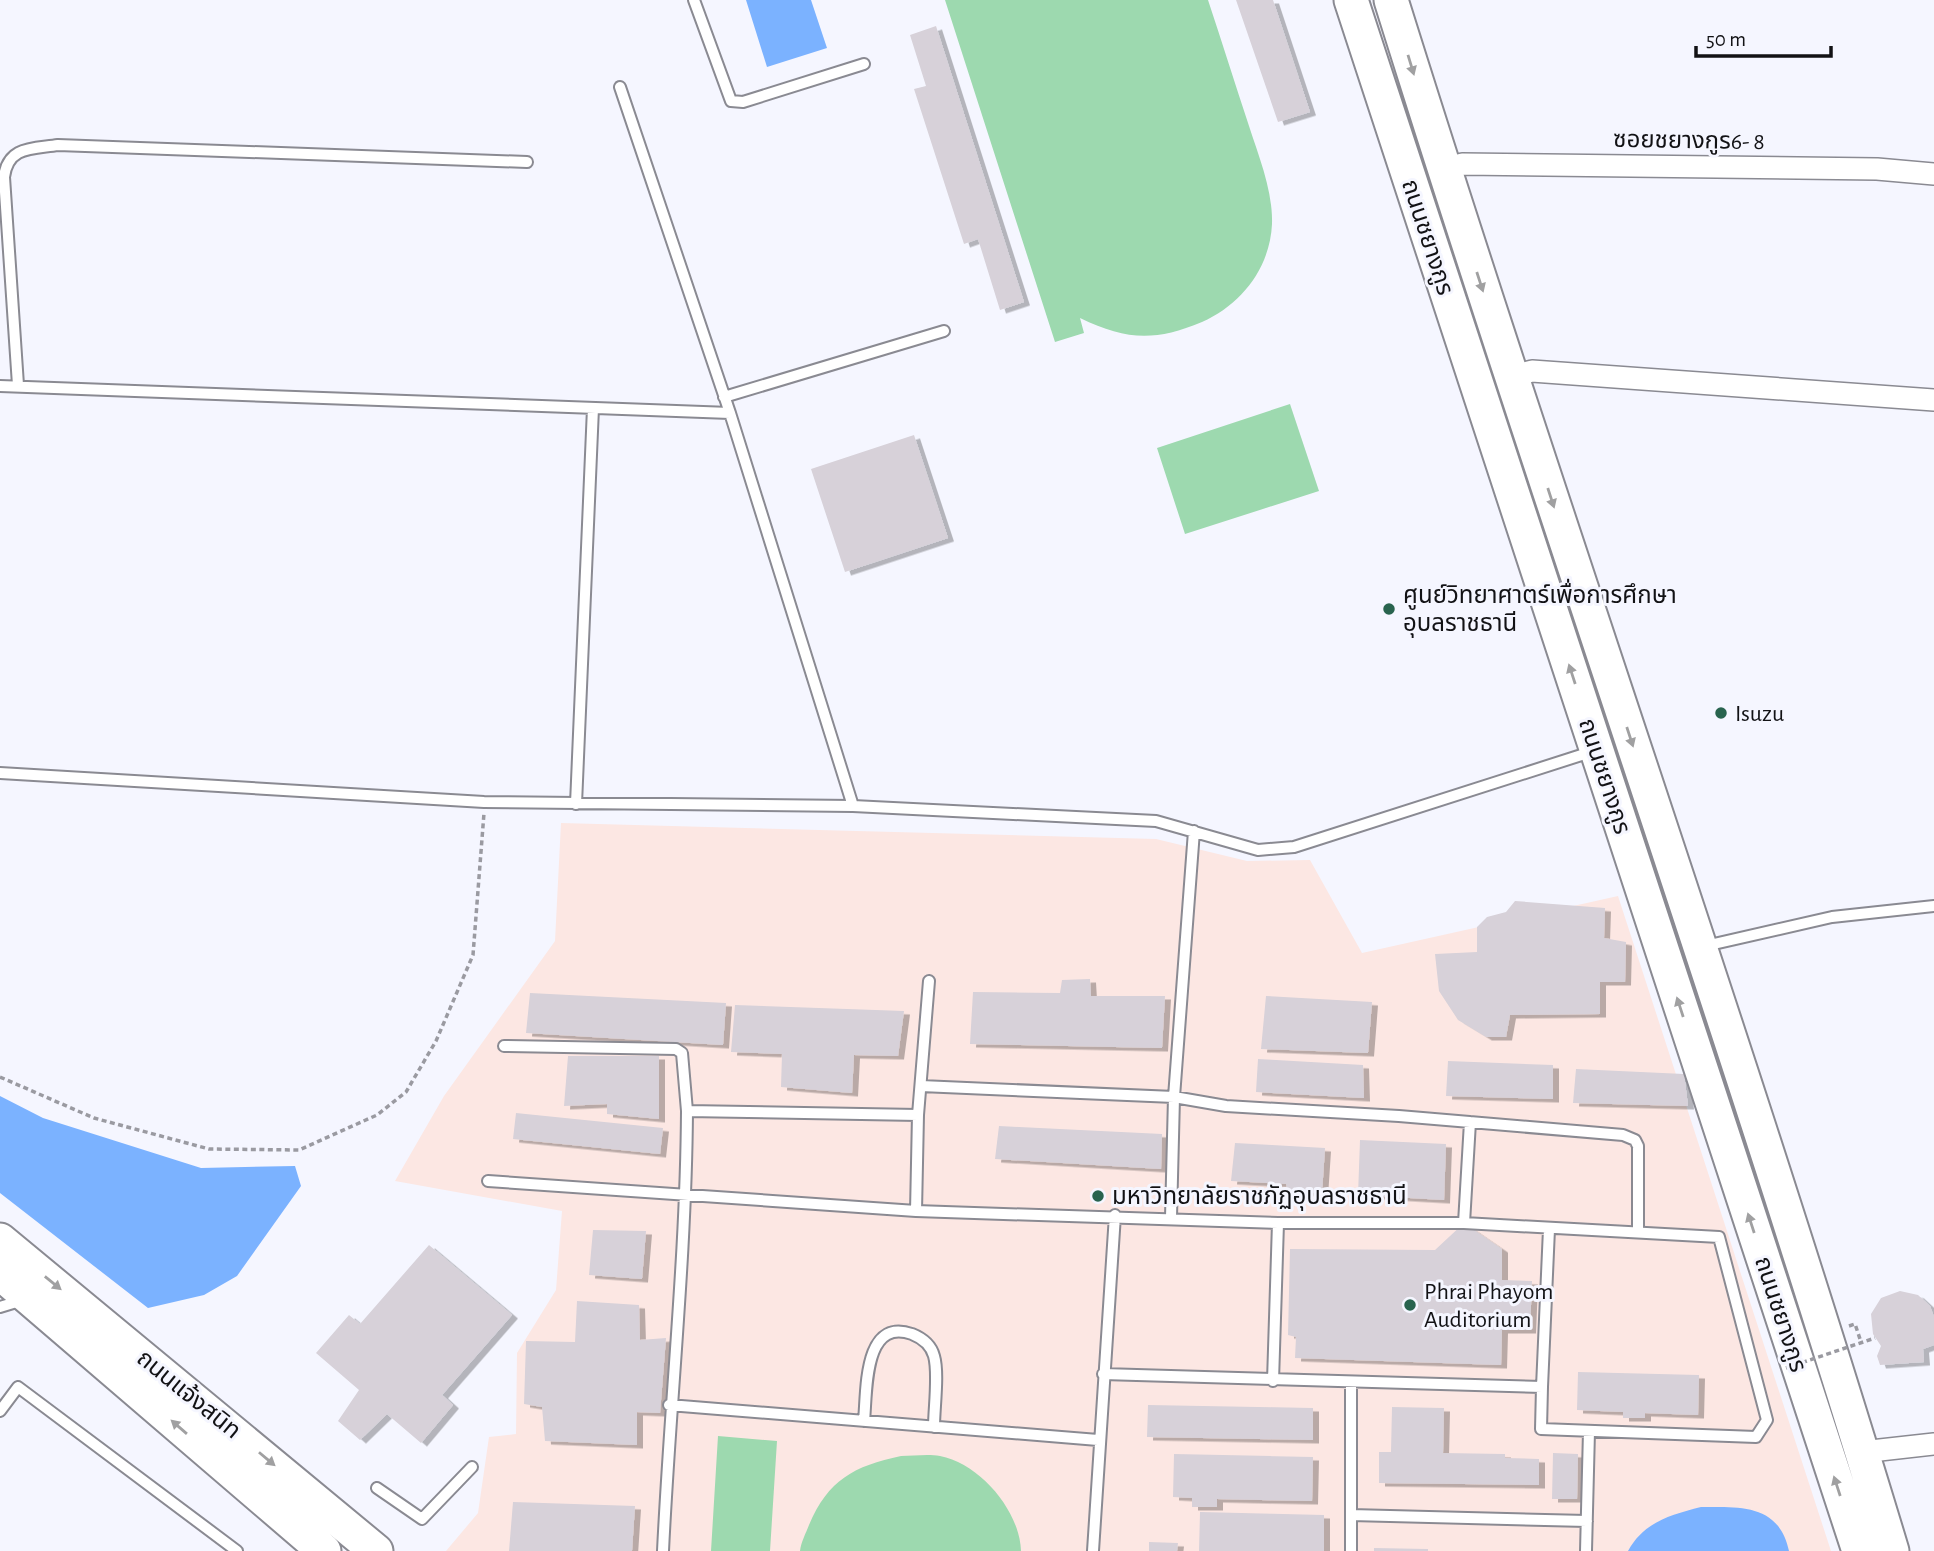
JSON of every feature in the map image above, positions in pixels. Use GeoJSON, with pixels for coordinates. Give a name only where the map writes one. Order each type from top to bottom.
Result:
{"type":"FeatureCollection","features":[{"type":"Feature","properties":{"kind":"main road","name":"ถนนชยางกูร"},"geometry":{"type":"LineString","coordinates":[[1351,0],[1859,1551]]}},
{"type":"Feature","properties":{"kind":"main road","name":"ถนนชยางกูร"},"geometry":{"type":"LineString","coordinates":[[1391,0],[1892,1551]]}},
{"type":"Feature","properties":{"kind":"main road","name":"ถนนแจ้งสนิท"},"geometry":{"type":"LineString","coordinates":[[0,1240],[376,1551]]}},
{"type":"Feature","properties":{"kind":"main road","name":"ถนนแจ้งสนิท"},"geometry":{"type":"LineString","coordinates":[[0,1273],[15,1303],[324,1551]]}},
{"type":"Feature","properties":{"kind":"street","name":"ซอยชยางกูร6- 8"},"geometry":{"type":"LineString","coordinates":[[1444,169],[1462,164],[1877,169],[1934,174]]}},
{"type":"Feature","properties":{"kind":"street"},"geometry":{"type":"LineString","coordinates":[[1511,377],[1532,371],[1934,400]]}},
{"type":"Feature","properties":{"kind":"street"},"geometry":{"type":"LineString","coordinates":[[1862,1452],[1934,1444]]}},
{"type":"Feature","properties":{"kind":"lane"},"geometry":{"type":"LineString","coordinates":[[694,0],[731,101],[743,102],[863,64]]}},
{"type":"Feature","properties":{"kind":"lane"},"geometry":{"type":"LineString","coordinates":[[620,87],[730,413],[853,806]]}},
{"type":"Feature","properties":{"kind":"lane"},"geometry":{"type":"LineString","coordinates":[[18,386],[5,177],[6,162],[16,151],[58,145],[527,162]]}},
{"type":"Feature","properties":{"kind":"lane"},"geometry":{"type":"LineString","coordinates":[[724,397],[944,331]]}},
{"type":"Feature","properties":{"kind":"lane"},"geometry":{"type":"LineString","coordinates":[[0,386],[730,413]]}},
{"type":"Feature","properties":{"kind":"lane"},"geometry":{"type":"LineString","coordinates":[[576,804],[593,408]]}},
{"type":"Feature","properties":{"kind":"lane"},"geometry":{"type":"LineString","coordinates":[[0,773],[484,802],[853,806],[1156,821],[1258,850],[1294,847],[1597,750]]}},
{"type":"Feature","properties":{"kind":"lane"},"geometry":{"type":"LineString","coordinates":[[1171,1217],[1174,1097],[1194,831]]}},
{"type":"Feature","properties":{"kind":"lane"},"geometry":{"type":"LineString","coordinates":[[1699,948],[1832,917],[1934,906]]}},
{"type":"Feature","properties":{"kind":"lane"},"geometry":{"type":"LineString","coordinates":[[916,1211],[918,1115],[929,981]]}},
{"type":"Feature","properties":{"kind":"lane"},"geometry":{"type":"LineString","coordinates":[[504,1046],[676,1049],[682,1054],[687,1111],[686,1194],[670,1405],[663,1551]]}},
{"type":"Feature","properties":{"kind":"lane"},"geometry":{"type":"LineString","coordinates":[[921,1086],[1174,1097],[1226,1106],[1470,1122],[1629,1136],[1638,1146],[1638,1231]]}},
{"type":"Feature","properties":{"kind":"lane"},"geometry":{"type":"LineString","coordinates":[[687,1111],[918,1115]]}},
{"type":"Feature","properties":{"kind":"lane"},"geometry":{"type":"LineString","coordinates":[[1464,1223],[1470,1122]]}},
{"type":"Feature","properties":{"kind":"lane"},"geometry":{"type":"LineString","coordinates":[[488,1181],[916,1211],[1115,1215],[1278,1223],[1464,1223],[1719,1237],[1768,1420],[1756,1437],[1541,1429],[1549,1229]]}},
{"type":"Feature","properties":{"kind":"lane"},"geometry":{"type":"LineString","coordinates":[[1093,1551],[1098,1440],[1115,1215]]}},
{"type":"Feature","properties":{"kind":"lane"},"geometry":{"type":"LineString","coordinates":[[1273,1381],[1278,1223]]}},
{"type":"Feature","properties":{"kind":"lane"},"geometry":{"type":"LineString","coordinates":[[864,1421],[872,1350],[885,1335],[904,1332],[922,1338],[934,1356],[934,1427]]}},
{"type":"Feature","properties":{"kind":"lane"},"geometry":{"type":"LineString","coordinates":[[1103,1374],[1351,1384],[1542,1387]]}},
{"type":"Feature","properties":{"kind":"lane"},"geometry":{"type":"LineString","coordinates":[[1351,1384],[1351,1551]]}},
{"type":"Feature","properties":{"kind":"lane"},"geometry":{"type":"LineString","coordinates":[[0,1411],[18,1387],[237,1551]]}},
{"type":"Feature","properties":{"kind":"lane"},"geometry":{"type":"LineString","coordinates":[[670,1405],[1098,1440]]}},
{"type":"Feature","properties":{"kind":"lane"},"geometry":{"type":"LineString","coordinates":[[1586,1551],[1589,1431]]}},
{"type":"Feature","properties":{"kind":"lane"},"geometry":{"type":"LineString","coordinates":[[377,1488],[422,1519],[472,1468]]}},
{"type":"Feature","properties":{"kind":"lane"},"geometry":{"type":"LineString","coordinates":[[1351,1515],[1587,1521]]}},
{"type":"Feature","properties":{"kind":"path"},"geometry":{"type":"LineString","coordinates":[[0,1077],[94,1118],[209,1149],[299,1150],[377,1115],[406,1092],[436,1041],[473,955],[484,802]]}},
{"type":"Feature","properties":{"kind":"path"},"geometry":{"type":"LineString","coordinates":[[1855,1324],[1861,1342]]}},
{"type":"Feature","properties":{"kind":"path"},"geometry":{"type":"LineString","coordinates":[[1786,1368],[1875,1338]]}},
{"type":"Feature","properties":{"kind":"shaded area","name":"มหาวิทยาลัยราชภัฏอุบลราชธานี"},"geometry":{"type":"Polygon","coordinates":[[[561,823],[1156,839],[1247,861],[1310,860],[1362,953],[1618,896],[1831,1551],[446,1551],[478,1513],[489,1437],[516,1434],[517,1353],[556,1290],[562,1211],[395,1181],[444,1096],[555,941],[561,823]]]}},
{"type":"Feature","properties":{"kind":"green space"},"geometry":{"type":"Polygon","coordinates":[[[945,0],[1208,0],[1261,162],[1272,212],[1266,255],[1251,283],[1241,295],[1216,315],[1169,333],[1140,336],[1126,334],[1080,318],[1084,333],[1055,342],[945,0]]]}},
{"type":"Feature","properties":{"kind":"green space"},"geometry":{"type":"Polygon","coordinates":[[[1290,404],[1319,491],[1185,534],[1157,448],[1290,404]]]}},
{"type":"Feature","properties":{"kind":"green space"},"geometry":{"type":"Polygon","coordinates":[[[718,1436],[777,1441],[770,1551],[711,1551],[718,1436]]]}},
{"type":"Feature","properties":{"kind":"green space"},"geometry":{"type":"Polygon","coordinates":[[[901,1456],[940,1456],[970,1469],[983,1479],[996,1492],[1014,1521],[1021,1551],[800,1551],[816,1510],[834,1486],[856,1470],[901,1456]]]}},
{"type":"Feature","properties":{"kind":"water"},"geometry":{"type":"Polygon","coordinates":[[[746,0],[811,0],[827,48],[767,67],[746,0]]]}},
{"type":"Feature","properties":{"kind":"water"},"geometry":{"type":"Polygon","coordinates":[[[0,1096],[43,1118],[201,1168],[295,1166],[301,1186],[237,1276],[204,1295],[148,1308],[0,1193],[0,1096]]]}},
{"type":"Feature","properties":{"kind":"water"},"geometry":{"type":"Polygon","coordinates":[[[1701,1507],[1730,1507],[1756,1511],[1767,1516],[1777,1524],[1789,1551],[1628,1551],[1634,1541],[1650,1526],[1668,1517],[1701,1507]]]}},
{"type":"Feature","properties":{"kind":"building"},"geometry":{"type":"Polygon","coordinates":[[[1236,0],[1273,0],[1310,112],[1278,122],[1236,0]]]}},
{"type":"Feature","properties":{"kind":"building"},"geometry":{"type":"Polygon","coordinates":[[[936,26],[1024,302],[1000,310],[978,239],[964,244],[914,89],[926,86],[910,35],[936,26]]]}},
{"type":"Feature","properties":{"kind":"building"},"geometry":{"type":"Polygon","coordinates":[[[914,435],[948,538],[845,572],[811,469],[914,435]]]}},
{"type":"Feature","properties":{"kind":"building"},"geometry":{"type":"Polygon","coordinates":[[[1515,901],[1605,908],[1604,938],[1626,942],[1625,982],[1600,982],[1600,1014],[1510,1015],[1506,1037],[1486,1037],[1458,1020],[1439,991],[1435,954],[1477,952],[1477,927],[1487,917],[1506,912],[1515,901]]]}},
{"type":"Feature","properties":{"kind":"building"},"geometry":{"type":"Polygon","coordinates":[[[1090,979],[1091,996],[1165,996],[1162,1048],[970,1044],[973,992],[1060,993],[1062,980],[1090,979]]]}},
{"type":"Feature","properties":{"kind":"building"},"geometry":{"type":"Polygon","coordinates":[[[530,993],[726,1003],[723,1045],[526,1033],[530,993]]]}},
{"type":"Feature","properties":{"kind":"building"},"geometry":{"type":"Polygon","coordinates":[[[1266,996],[1372,1002],[1368,1053],[1261,1049],[1266,996]]]}},
{"type":"Feature","properties":{"kind":"building"},"geometry":{"type":"Polygon","coordinates":[[[735,1005],[904,1011],[898,1056],[854,1055],[852,1093],[781,1087],[782,1054],[731,1052],[735,1005]]]}},
{"type":"Feature","properties":{"kind":"building"},"geometry":{"type":"Polygon","coordinates":[[[568,1056],[659,1056],[659,1119],[607,1114],[607,1104],[564,1106],[568,1056]]]}},
{"type":"Feature","properties":{"kind":"building"},"geometry":{"type":"Polygon","coordinates":[[[1258,1059],[1363,1065],[1364,1098],[1256,1092],[1258,1059]]]}},
{"type":"Feature","properties":{"kind":"building"},"geometry":{"type":"Polygon","coordinates":[[[1448,1061],[1553,1065],[1553,1099],[1446,1096],[1448,1061]]]}},
{"type":"Feature","properties":{"kind":"building"},"geometry":{"type":"Polygon","coordinates":[[[1576,1069],[1684,1074],[1688,1106],[1573,1103],[1576,1069]]]}},
{"type":"Feature","properties":{"kind":"building"},"geometry":{"type":"Polygon","coordinates":[[[516,1113],[663,1128],[660,1154],[513,1139],[516,1113]]]}},
{"type":"Feature","properties":{"kind":"building"},"geometry":{"type":"Polygon","coordinates":[[[999,1126],[1162,1134],[1161,1169],[995,1159],[999,1126]]]}},
{"type":"Feature","properties":{"kind":"building"},"geometry":{"type":"Polygon","coordinates":[[[1360,1140],[1446,1144],[1444,1200],[1358,1195],[1360,1140]]]}},
{"type":"Feature","properties":{"kind":"building"},"geometry":{"type":"Polygon","coordinates":[[[1235,1143],[1325,1148],[1322,1193],[1288,1192],[1286,1184],[1231,1181],[1235,1143]]]}},
{"type":"Feature","properties":{"kind":"building","name":"Phrai Phayom Auditorium"},"geometry":{"type":"Polygon","coordinates":[[[1464,1223],[1502,1249],[1502,1280],[1532,1281],[1530,1330],[1502,1330],[1501,1365],[1295,1358],[1296,1337],[1288,1335],[1290,1249],[1435,1250],[1464,1223]]]}},
{"type":"Feature","properties":{"kind":"building"},"geometry":{"type":"Polygon","coordinates":[[[593,1230],[646,1231],[642,1279],[589,1275],[593,1230]]]}},
{"type":"Feature","properties":{"kind":"building"},"geometry":{"type":"Polygon","coordinates":[[[429,1245],[512,1315],[442,1395],[453,1405],[421,1443],[387,1414],[360,1440],[338,1421],[359,1390],[316,1353],[349,1315],[360,1324],[429,1245]]]}},
{"type":"Feature","properties":{"kind":"building"},"geometry":{"type":"Polygon","coordinates":[[[1900,1291],[1918,1295],[1930,1306],[1934,1317],[1934,1345],[1923,1349],[1924,1362],[1880,1365],[1877,1356],[1881,1346],[1873,1334],[1871,1314],[1881,1298],[1900,1291]]]}},
{"type":"Feature","properties":{"kind":"building"},"geometry":{"type":"Polygon","coordinates":[[[577,1301],[639,1305],[640,1340],[666,1338],[660,1413],[637,1412],[637,1445],[545,1441],[542,1407],[524,1404],[526,1341],[575,1342],[577,1301]]]}},
{"type":"Feature","properties":{"kind":"building"},"geometry":{"type":"Polygon","coordinates":[[[1578,1372],[1699,1375],[1698,1415],[1645,1413],[1645,1418],[1623,1418],[1623,1412],[1577,1410],[1578,1372]]]}},
{"type":"Feature","properties":{"kind":"building"},"geometry":{"type":"Polygon","coordinates":[[[1148,1405],[1313,1408],[1313,1440],[1147,1437],[1148,1405]]]}},
{"type":"Feature","properties":{"kind":"building"},"geometry":{"type":"Polygon","coordinates":[[[1392,1407],[1444,1408],[1443,1453],[1505,1454],[1505,1458],[1539,1459],[1539,1485],[1379,1483],[1379,1452],[1391,1452],[1392,1407]]]}},
{"type":"Feature","properties":{"kind":"building"},"geometry":{"type":"Polygon","coordinates":[[[1553,1453],[1578,1454],[1577,1499],[1552,1499],[1553,1453]]]}},
{"type":"Feature","properties":{"kind":"building"},"geometry":{"type":"Polygon","coordinates":[[[1174,1454],[1313,1457],[1312,1501],[1217,1499],[1217,1507],[1192,1507],[1192,1498],[1173,1497],[1174,1454]]]}},
{"type":"Feature","properties":{"kind":"building"},"geometry":{"type":"Polygon","coordinates":[[[513,1502],[635,1506],[632,1551],[509,1551],[513,1502]]]}},
{"type":"Feature","properties":{"kind":"building"},"geometry":{"type":"Polygon","coordinates":[[[1200,1512],[1324,1515],[1324,1551],[1199,1551],[1200,1512]]]}},
{"type":"Feature","properties":{"kind":"building"},"geometry":{"type":"Polygon","coordinates":[[[1149,1542],[1178,1543],[1177,1551],[1149,1551],[1149,1542]]]}},
{"type":"Feature","properties":{"kind":"building"},"geometry":{"type":"Polygon","coordinates":[[[1374,1548],[1428,1549],[1428,1551],[1374,1551],[1374,1548]]]}},
{"type":"Feature","properties":{"kind":"place","name":"ศูนย์วิทยาศาตร์เพื่อการศึกษา อุบลราชธานี"},"geometry":{"type":"Point","coordinates":[1389,609]}},
{"type":"Feature","properties":{"kind":"place","name":"Isuzu"},"geometry":{"type":"Point","coordinates":[1721,713]}},
{"type":"Feature","properties":{"kind":"place","name":"มหาวิทยาลัยราชภัฏอุบลราชธานี"},"geometry":{"type":"Point","coordinates":[1098,1196]}},
{"type":"Feature","properties":{"kind":"place","name":"Phrai Phayom Auditorium"},"geometry":{"type":"Point","coordinates":[1410,1305]}}]}
